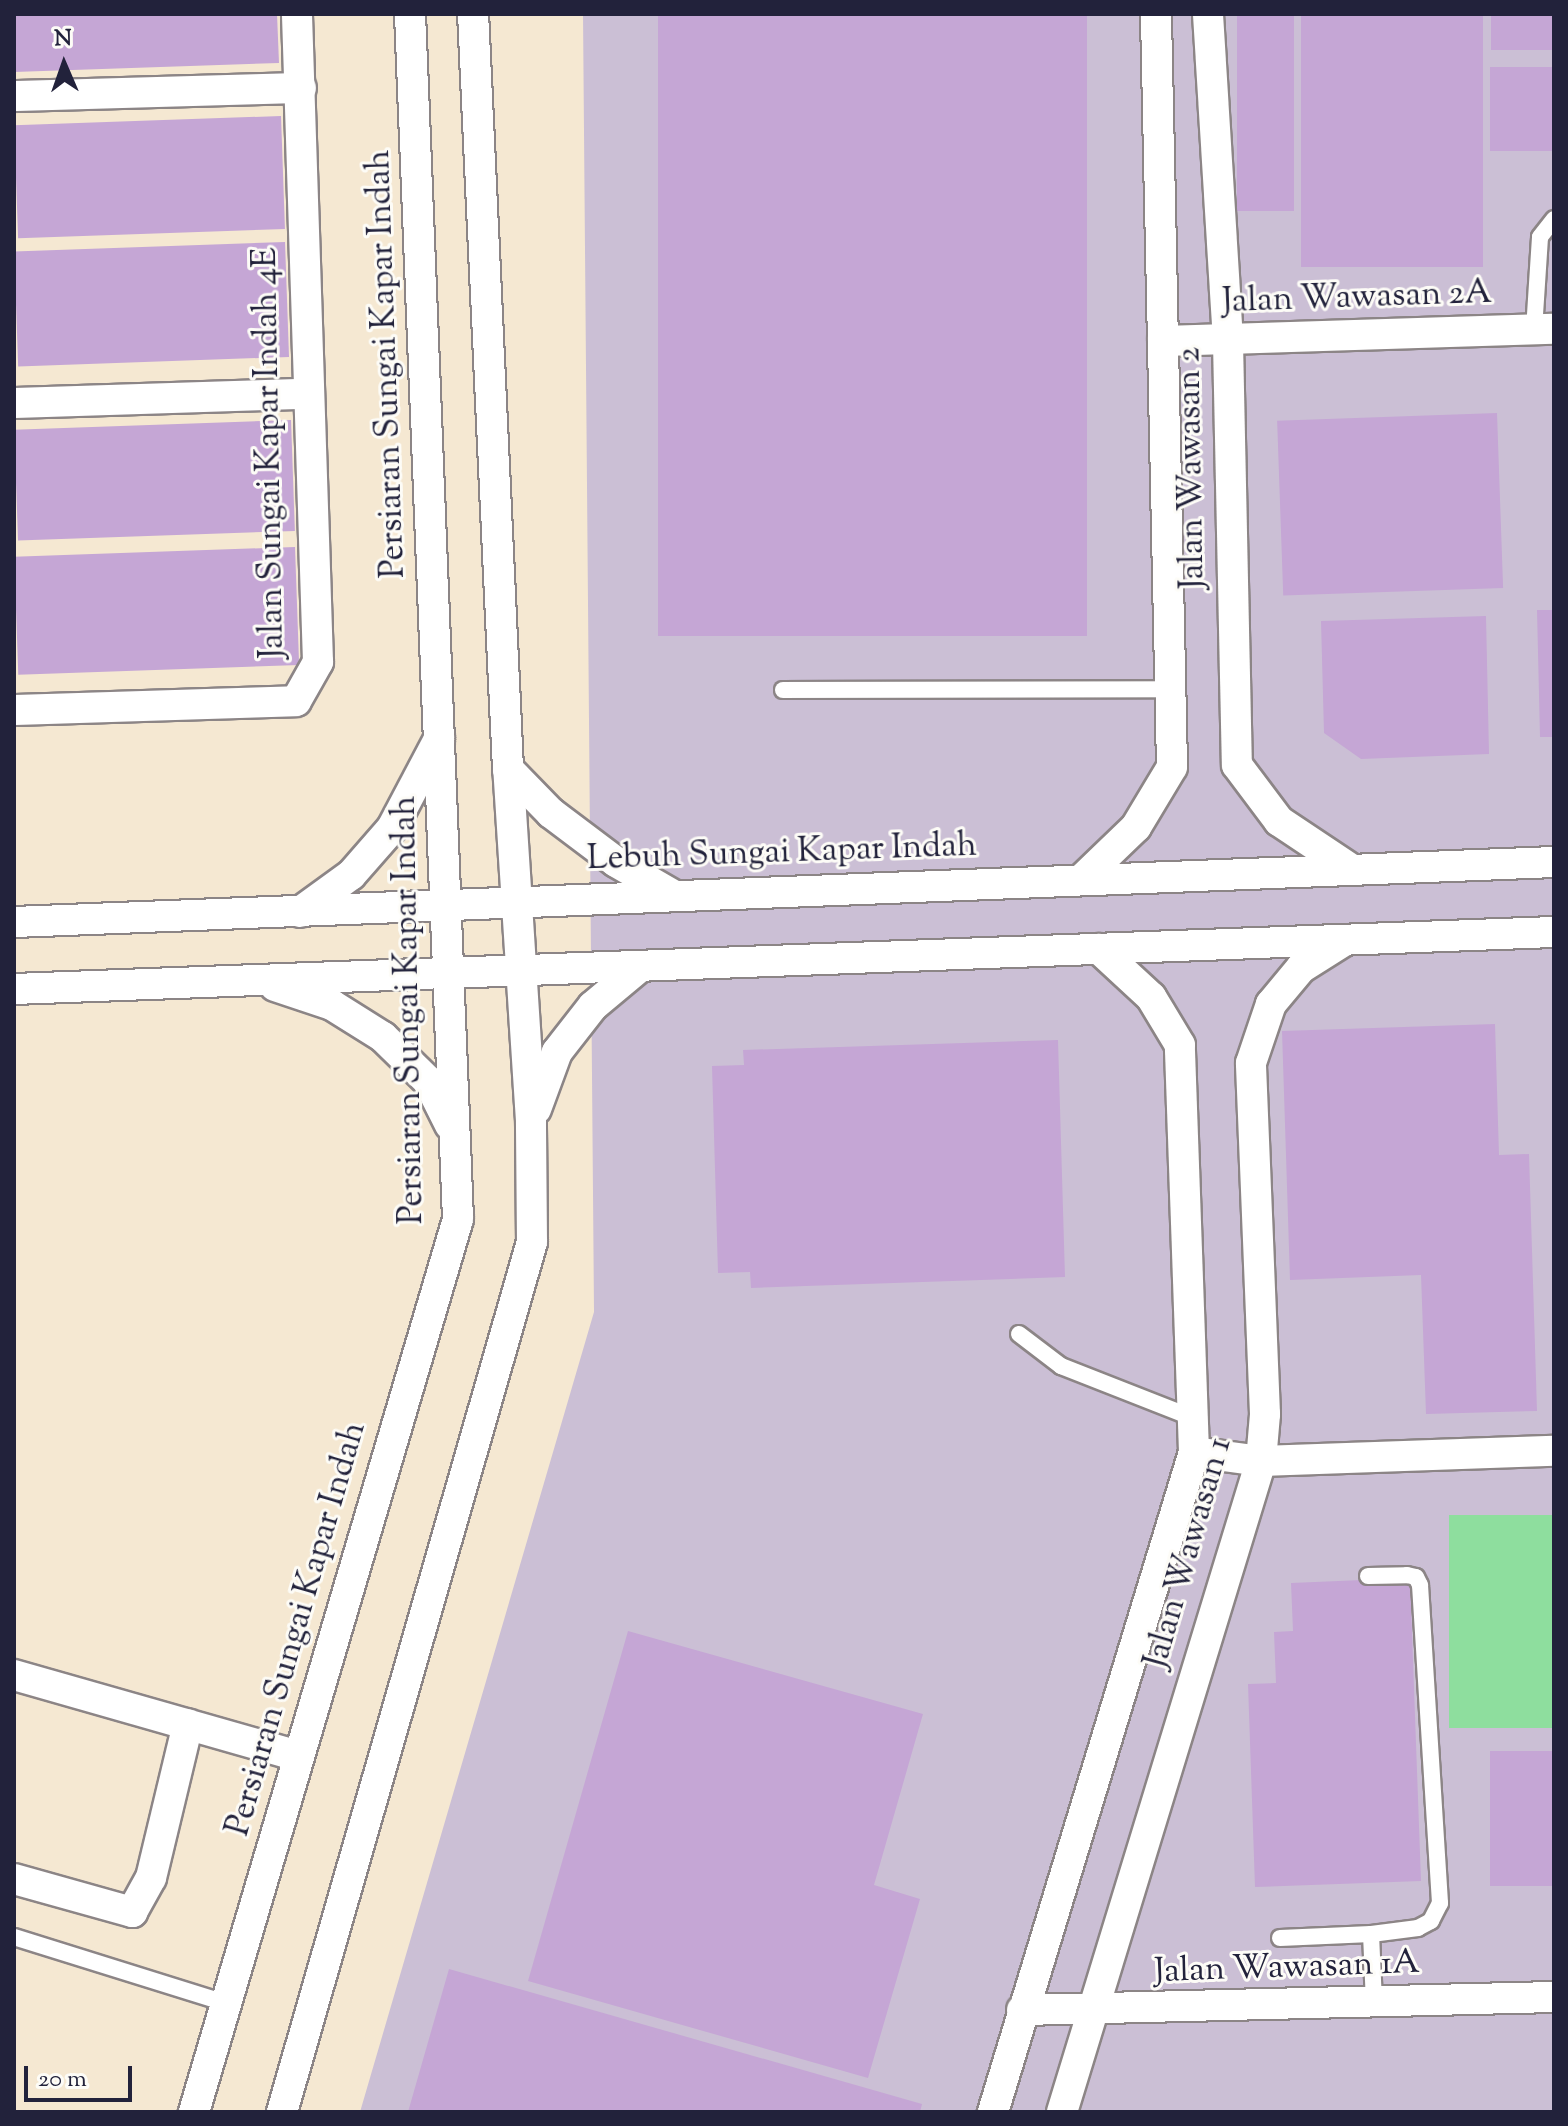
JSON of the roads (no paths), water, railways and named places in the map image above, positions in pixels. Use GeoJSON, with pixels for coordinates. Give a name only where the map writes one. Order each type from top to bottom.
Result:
{"type":"FeatureCollection","features":[{"type":"Feature","properties":{"kind":"street","name":"Jalan Sungai Kapar Indah 4E"},"geometry":{"type":"LineString","coordinates":[[14,710],[296,701],[318,662],[306,394],[297,14]]}},
{"type":"Feature","properties":{"kind":"street","name":"Persiaran Sungai Kapar Indah"},"geometry":{"type":"LineString","coordinates":[[194,2112],[458,1219],[410,14]]}},
{"type":"Feature","properties":{"kind":"street"},"geometry":{"type":"LineString","coordinates":[[282,2112],[532,1242],[531,1121],[508,769],[473,14]]}},
{"type":"Feature","properties":{"kind":"street","name":"Jalan Wawasan 2"},"geometry":{"type":"LineString","coordinates":[[1082,879],[1136,827],[1172,767],[1156,14]]}},
{"type":"Feature","properties":{"kind":"street","name":"Jalan Wawasan 2"},"geometry":{"type":"LineString","coordinates":[[1208,14],[1228,342],[1237,765],[1279,821],[1351,869]]}},
{"type":"Feature","properties":{"kind":"street"},"geometry":{"type":"LineString","coordinates":[[14,96],[301,88]]}},
{"type":"Feature","properties":{"kind":"street","name":"Jalan Wawasan 2A"},"geometry":{"type":"LineString","coordinates":[[1163,341],[1228,342],[1544,329]]}},
{"type":"Feature","properties":{"kind":"street"},"geometry":{"type":"LineString","coordinates":[[14,403],[306,394]]}},
{"type":"Feature","properties":{"kind":"street"},"geometry":{"type":"LineString","coordinates":[[300,912],[351,875],[392,828],[440,736]]}},
{"type":"Feature","properties":{"kind":"street"},"geometry":{"type":"LineString","coordinates":[[508,769],[551,813],[616,862],[673,895]]}},
{"type":"Feature","properties":{"kind":"street","name":"Lebuh Sungai Kapar Indah"},"geometry":{"type":"LineString","coordinates":[[14,922],[1554,862]]}},
{"type":"Feature","properties":{"kind":"street"},"geometry":{"type":"LineString","coordinates":[[14,989],[1554,932]]}},
{"type":"Feature","properties":{"kind":"street","name":"Jalan Wawasan 1"},"geometry":{"type":"LineString","coordinates":[[1062,2112],[1261,1461],[1265,1414],[1251,1063],[1271,1004],[1301,968],[1345,940]]}},
{"type":"Feature","properties":{"kind":"street","name":"Jalan Wawasan 1"},"geometry":{"type":"LineString","coordinates":[[993,2112],[1194,1452],[1180,1045],[1151,997],[1099,949]]}},
{"type":"Feature","properties":{"kind":"street"},"geometry":{"type":"LineString","coordinates":[[531,1121],[557,1052],[593,1006],[641,966]]}},
{"type":"Feature","properties":{"kind":"street"},"geometry":{"type":"LineString","coordinates":[[256,980],[332,1005],[383,1037],[428,1081],[456,1138]]}},
{"type":"Feature","properties":{"kind":"street"},"geometry":{"type":"LineString","coordinates":[[1194,1452],[1261,1461],[1554,1451]]}},
{"type":"Feature","properties":{"kind":"street"},"geometry":{"type":"LineString","coordinates":[[14,1675],[299,1756]]}},
{"type":"Feature","properties":{"kind":"street"},"geometry":{"type":"LineString","coordinates":[[14,1879],[132,1912],[151,1878],[188,1724]]}},
{"type":"Feature","properties":{"kind":"street","name":"Jalan Wawasan 1A"},"geometry":{"type":"LineString","coordinates":[[1022,2010],[1091,2012],[1554,1997]]}},
{"type":"Feature","properties":{"kind":"lane"},"geometry":{"type":"LineString","coordinates":[[1544,329],[1539,247],[1554,219]]}},
{"type":"Feature","properties":{"kind":"lane"},"geometry":{"type":"LineString","coordinates":[[783,690],[1170,689]]}},
{"type":"Feature","properties":{"kind":"lane"},"geometry":{"type":"LineString","coordinates":[[1019,1334],[1061,1366],[1194,1418]]}},
{"type":"Feature","properties":{"kind":"lane"},"geometry":{"type":"LineString","coordinates":[[1280,1938],[1371,1934],[1418,1928],[1431,1921],[1440,1903],[1420,1585],[1407,1575],[1368,1576]]}},
{"type":"Feature","properties":{"kind":"lane"},"geometry":{"type":"LineString","coordinates":[[1371,1934],[1374,2003]]}},
{"type":"Feature","properties":{"kind":"lane"},"geometry":{"type":"LineString","coordinates":[[14,1937],[226,2003]]}}]}
